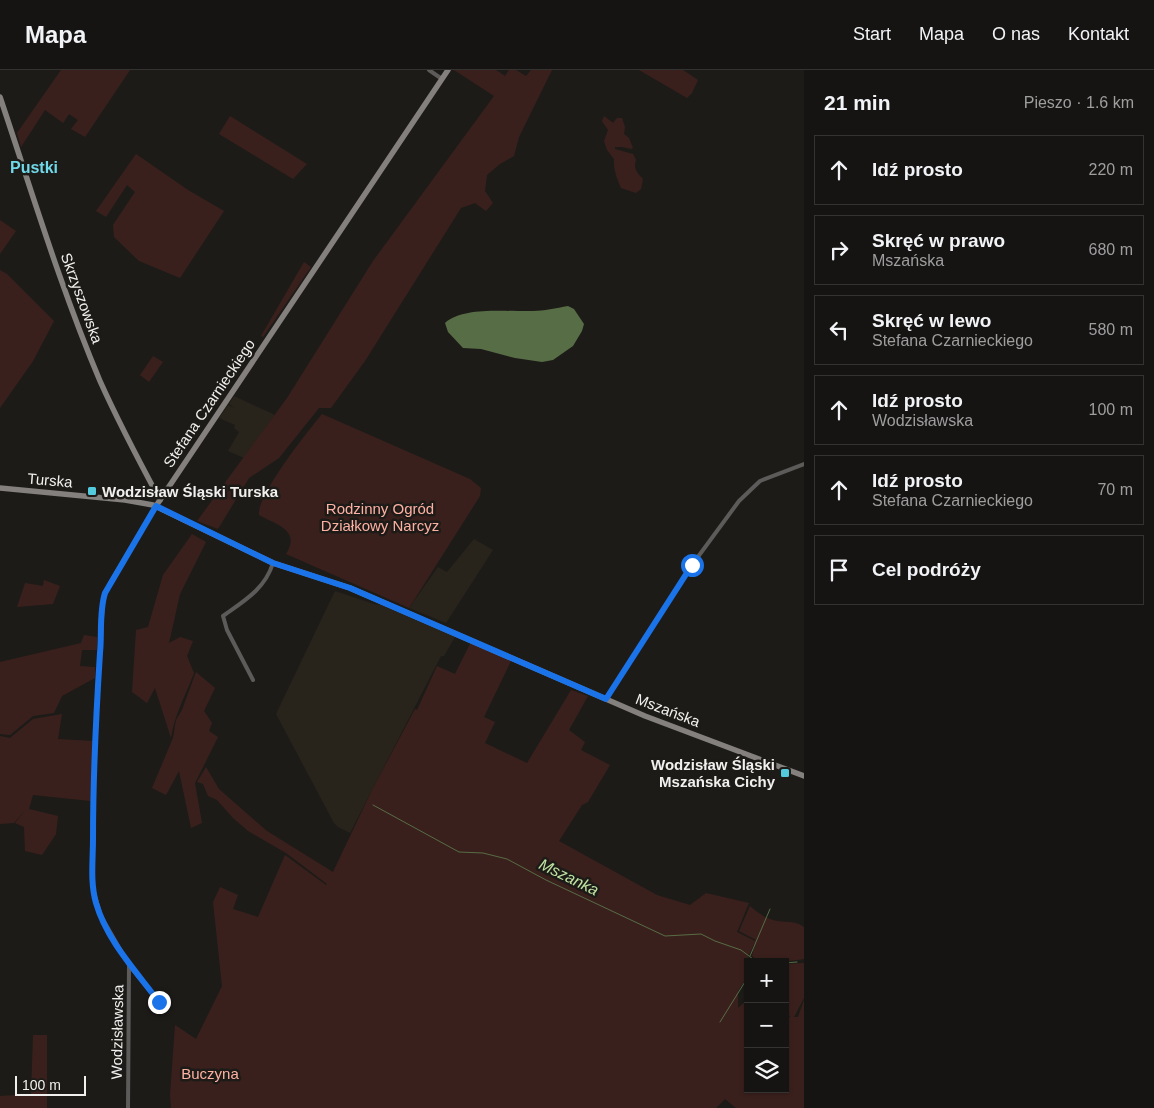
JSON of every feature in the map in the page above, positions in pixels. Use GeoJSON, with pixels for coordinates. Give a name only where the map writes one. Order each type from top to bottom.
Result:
{"type":"FeatureCollection","features":[{"type":"Feature","properties":{"kind":"street"},"geometry":{"type":"LineString","coordinates":[[429,70],[442,79]]}},
{"type":"Feature","properties":{"kind":"street","name":"Stefana Czarnieckiego"},"geometry":{"type":"LineString","coordinates":[[96,905],[92,880],[93,802],[101,606],[108,588],[156,506],[448,70]]}},
{"type":"Feature","properties":{"kind":"street","name":"Skrzyszowska"},"geometry":{"type":"LineString","coordinates":[[0,97],[62,282],[80,328],[117,417],[160,500]]}},
{"type":"Feature","properties":{"kind":"street"},"geometry":{"type":"LineString","coordinates":[[606,699],[692,565],[738,501],[760,481],[804,464]]}},
{"type":"Feature","properties":{"kind":"street","name":"Turska"},"geometry":{"type":"LineString","coordinates":[[0,488],[125,500],[145,503],[166,511]]}},
{"type":"Feature","properties":{"kind":"street","name":"Mszańska"},"geometry":{"type":"LineString","coordinates":[[166,511],[273,563],[350,588],[645,716],[804,776]]}},
{"type":"Feature","properties":{"kind":"street"},"geometry":{"type":"LineString","coordinates":[[253,680],[227,630],[223,616],[250,597],[263,585],[273,563]]}},
{"type":"Feature","properties":{"kind":"street","name":"Wodzisławska"},"geometry":{"type":"LineString","coordinates":[[96,905],[129,965],[128,1108]]}},
{"type":"Feature","properties":{"kind":"street"},"geometry":{"type":"LineString","coordinates":[[129,965],[159,1002]]}},
{"type":"Feature","properties":{"kind":"shaded area"},"geometry":{"type":"Polygon","coordinates":[[[568,306],[574,309],[584,324],[582,331],[573,346],[553,360],[542,362],[515,358],[481,349],[463,348],[448,332],[445,323],[463,314],[474,312],[537,311],[568,306]]]}},
{"type":"Feature","properties":{"kind":"shaded area"},"geometry":{"type":"Polygon","coordinates":[[[234,396],[275,415],[244,458],[228,451],[239,432],[234,428],[235,425],[219,418],[228,405],[235,408],[229,404],[234,396]]]}},
{"type":"Feature","properties":{"kind":"shaded area"},"geometry":{"type":"Polygon","coordinates":[[[474,539],[493,550],[446,623],[409,608],[438,567],[447,572],[474,539]]]}},
{"type":"Feature","properties":{"kind":"shaded area"},"geometry":{"type":"Polygon","coordinates":[[[335,591],[381,605],[455,637],[444,656],[441,656],[350,833],[334,823],[276,714],[335,591]]]}},
{"type":"Feature","properties":{"kind":"green space"},"geometry":{"type":"Polygon","coordinates":[[[61,70],[130,70],[85,137],[71,129],[78,120],[69,114],[63,123],[45,110],[21,147],[17,133],[61,70]]]}},
{"type":"Feature","properties":{"kind":"green space"},"geometry":{"type":"Polygon","coordinates":[[[454,70],[496,70],[505,76],[509,70],[516,70],[526,76],[531,70],[552,70],[519,137],[514,156],[500,164],[487,175],[485,191],[493,203],[486,211],[475,203],[461,208],[365,361],[331,408],[319,408],[279,458],[249,478],[218,529],[197,521],[287,398],[373,261],[494,96],[454,70]]]}},
{"type":"Feature","properties":{"kind":"green space"},"geometry":{"type":"Polygon","coordinates":[[[639,70],[683,70],[698,80],[692,93],[687,98],[639,70]]]}},
{"type":"Feature","properties":{"kind":"green space"},"geometry":{"type":"Polygon","coordinates":[[[230,116],[307,164],[293,179],[219,134],[230,116]]]}},
{"type":"Feature","properties":{"kind":"green space"},"geometry":{"type":"Polygon","coordinates":[[[604,116],[613,123],[617,118],[622,118],[625,127],[624,134],[629,138],[633,148],[615,147],[615,149],[633,154],[636,160],[636,170],[643,179],[641,189],[636,193],[621,188],[615,170],[614,159],[607,150],[604,141],[608,130],[602,121],[604,116]]]}},
{"type":"Feature","properties":{"kind":"green space"},"geometry":{"type":"Polygon","coordinates":[[[136,154],[188,190],[224,211],[180,278],[139,261],[114,237],[113,225],[135,192],[127,185],[106,217],[96,211],[136,154]]]}},
{"type":"Feature","properties":{"kind":"green space"},"geometry":{"type":"Polygon","coordinates":[[[0,220],[16,231],[0,254],[0,220]]]}},
{"type":"Feature","properties":{"kind":"green space"},"geometry":{"type":"Polygon","coordinates":[[[304,262],[311,267],[263,337],[261,336],[304,262]]]}},
{"type":"Feature","properties":{"kind":"green space"},"geometry":{"type":"Polygon","coordinates":[[[0,270],[7,274],[54,321],[33,361],[0,408],[0,270]]]}},
{"type":"Feature","properties":{"kind":"green space"},"geometry":{"type":"Polygon","coordinates":[[[153,356],[163,362],[149,382],[140,375],[153,356]]]}},
{"type":"Feature","properties":{"kind":"green space","name":"Rodzinny Ogród Działkowy Narcyz"},"geometry":{"type":"Polygon","coordinates":[[[322,414],[470,479],[481,488],[480,496],[409,608],[286,554],[290,546],[291,539],[289,534],[279,525],[259,515],[266,493],[274,479],[295,448],[322,414]]]}},
{"type":"Feature","properties":{"kind":"green space"},"geometry":{"type":"Polygon","coordinates":[[[192,534],[206,542],[180,594],[169,643],[180,637],[193,641],[187,656],[194,673],[177,713],[171,738],[155,688],[147,703],[132,692],[136,630],[148,627],[163,575],[192,534]]]}},
{"type":"Feature","properties":{"kind":"green space"},"geometry":{"type":"Polygon","coordinates":[[[44,580],[60,586],[53,604],[17,607],[25,583],[43,586],[44,580]]]}},
{"type":"Feature","properties":{"kind":"green space"},"geometry":{"type":"Polygon","coordinates":[[[84,635],[97,637],[97,650],[82,650],[80,666],[95,667],[95,678],[62,696],[54,713],[33,716],[10,735],[0,734],[0,662],[81,643],[84,635]]]}},
{"type":"Feature","properties":{"kind":"green space","name":"Buczyna"},"geometry":{"type":"Polygon","coordinates":[[[471,642],[511,661],[484,717],[495,722],[485,743],[527,763],[571,690],[588,696],[569,730],[585,742],[581,750],[610,765],[588,802],[582,805],[559,841],[657,895],[690,905],[706,893],[749,903],[737,932],[755,941],[739,931],[750,906],[767,918],[796,923],[804,927],[804,959],[789,961],[789,958],[754,958],[752,956],[755,942],[749,958],[744,958],[744,982],[738,991],[738,1008],[744,1003],[744,1093],[789,1093],[789,964],[804,963],[804,998],[794,1017],[798,1017],[804,1000],[804,1108],[736,1108],[725,1099],[716,1108],[171,1108],[170,1095],[175,1025],[196,1039],[222,986],[213,902],[220,887],[238,895],[233,909],[258,917],[285,855],[326,885],[286,853],[248,831],[217,800],[208,796],[203,784],[197,782],[206,767],[219,789],[267,831],[333,872],[372,790],[415,709],[417,710],[437,666],[455,674],[471,642]]]}},
{"type":"Feature","properties":{"kind":"green space"},"geometry":{"type":"Polygon","coordinates":[[[196,672],[215,688],[204,711],[212,723],[209,731],[218,737],[195,783],[202,823],[191,828],[179,771],[166,795],[152,788],[173,738],[176,720],[182,710],[196,672]]]}},
{"type":"Feature","properties":{"kind":"green space"},"geometry":{"type":"Polygon","coordinates":[[[62,714],[58,739],[93,741],[91,801],[33,795],[29,809],[58,816],[56,834],[42,855],[25,851],[24,827],[15,823],[26,809],[14,823],[0,824],[0,736],[10,738],[33,719],[62,714]]]}},
{"type":"Feature","properties":{"kind":"green space"},"geometry":{"type":"Polygon","coordinates":[[[33,1035],[47,1035],[47,1108],[0,1108],[0,1096],[31,1094],[33,1035]]]}},
{"type":"Feature","properties":{"kind":"waterway","name":"Mszanka"},"geometry":{"type":"LineString","coordinates":[[373,805],[459,852],[483,853],[507,859],[546,880],[665,936],[701,934],[741,950],[752,958]]}},
{"type":"Feature","properties":{"kind":"waterway"},"geometry":{"type":"LineString","coordinates":[[750,956],[770,909]]}},
{"type":"Feature","properties":{"kind":"waterway","name":"Mszanka"},"geometry":{"type":"LineString","coordinates":[[789,963],[797,962]]}},
{"type":"Feature","properties":{"kind":"waterway"},"geometry":{"type":"LineString","coordinates":[[720,1022],[744,983]]}},
{"type":"Feature","properties":{"kind":"place","name":"Wodzisław Śląski Turska"},"geometry":{"type":"Point","coordinates":[92,491]}},
{"type":"Feature","properties":{"kind":"place","name":"Wodzisław Śląski Mszańska Cichy"},"geometry":{"type":"Point","coordinates":[785,773]}},
{"type":"Feature","properties":{"kind":"district","name":"Pustki"},"geometry":{"type":"Point","coordinates":[34,167]}},
{"type":"Feature","properties":{"kind":"route"},"geometry":{"type":"LineString","coordinates":[[159,1002],[129,965],[107,927],[96,905],[92,880],[101,606],[110,583],[156,509],[156,506],[273,563],[350,588],[606,699],[692,565]]}}]}
